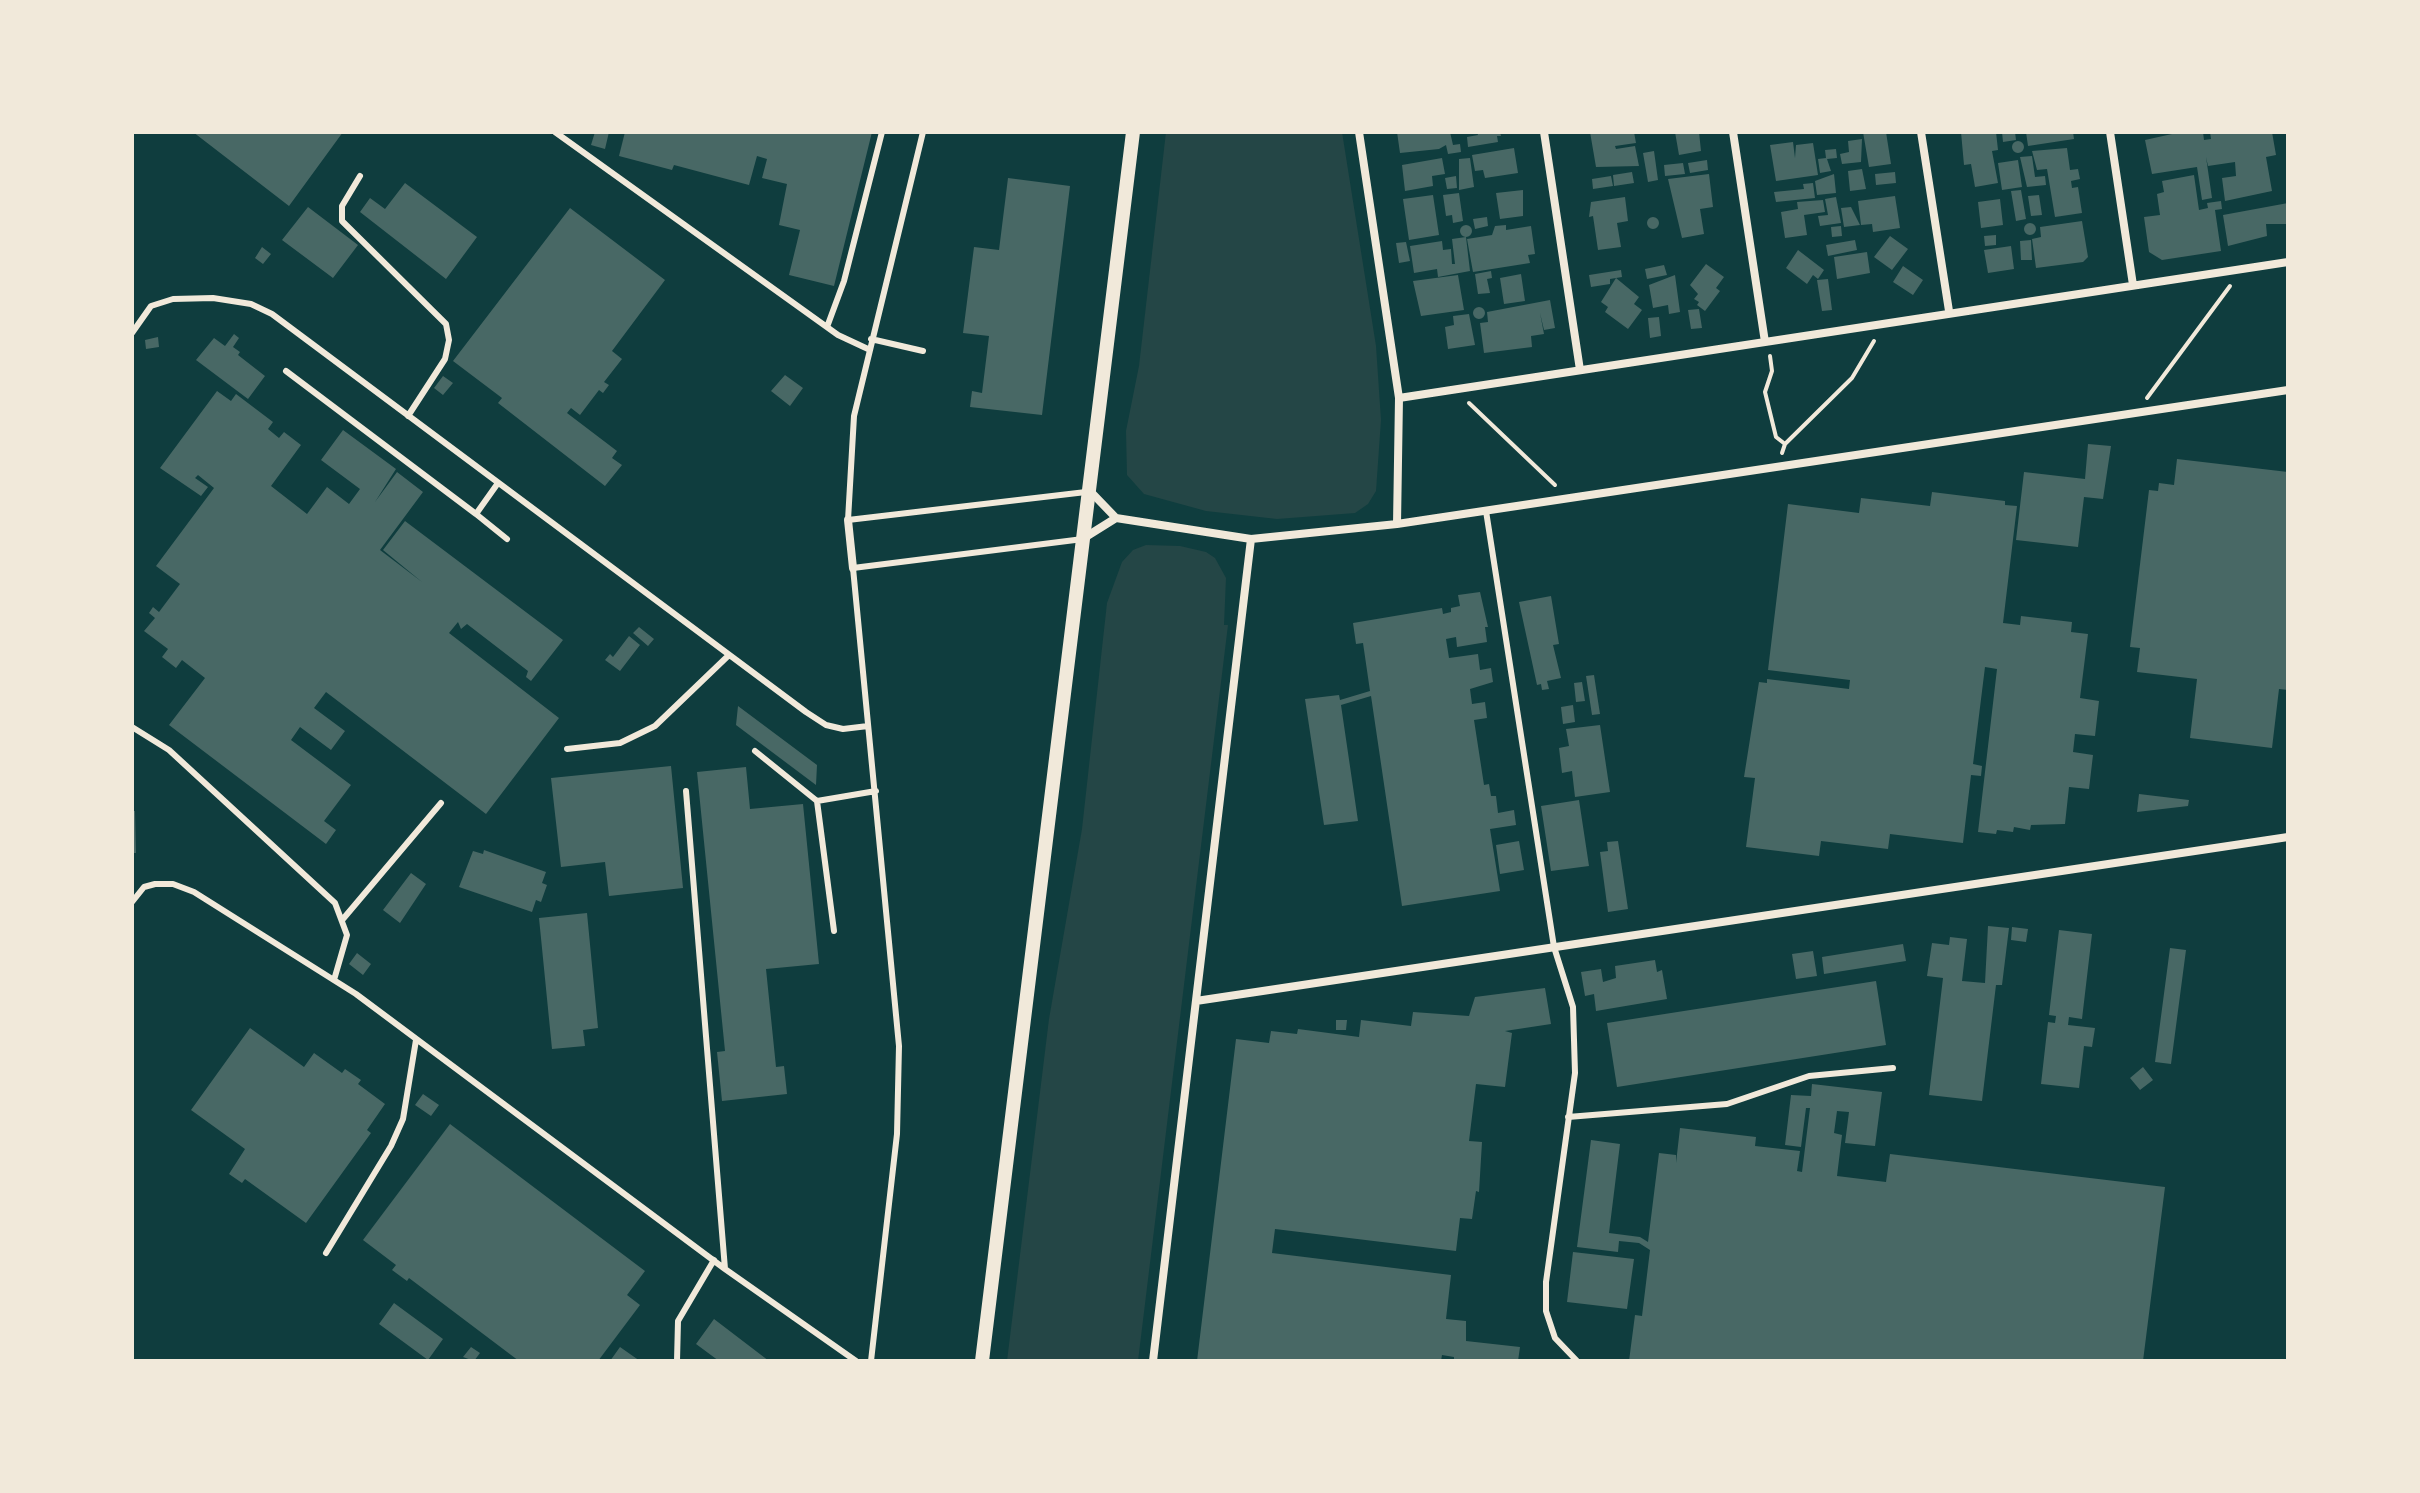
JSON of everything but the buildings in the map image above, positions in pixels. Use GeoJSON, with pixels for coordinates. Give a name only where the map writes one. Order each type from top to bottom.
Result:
{"type":"FeatureCollection","features":[{"type":"Feature","properties":{"kind":"street"},"geometry":{"type":"LineString","coordinates":[[982,1361],[1133,132]]}},
{"type":"Feature","properties":{"kind":"street"},"geometry":{"type":"LineString","coordinates":[[1359,132],[1399,398],[1397,524]]}},
{"type":"Feature","properties":{"kind":"street"},"geometry":{"type":"LineString","coordinates":[[1544,132],[1580,370]]}},
{"type":"Feature","properties":{"kind":"street"},"geometry":{"type":"LineString","coordinates":[[1733,132],[1765,342]]}},
{"type":"Feature","properties":{"kind":"street"},"geometry":{"type":"LineString","coordinates":[[1921,132],[1949,311]]}},
{"type":"Feature","properties":{"kind":"street"},"geometry":{"type":"LineString","coordinates":[[2110,132],[2133,285]]}},
{"type":"Feature","properties":{"kind":"street"},"geometry":{"type":"LineString","coordinates":[[1399,398],[1949,311],[2288,262]]}},
{"type":"Feature","properties":{"kind":"street"},"geometry":{"type":"LineString","coordinates":[[1090,491],[1116,518],[1251,539],[1397,524],[2288,390]]}},
{"type":"Feature","properties":{"kind":"street"},"geometry":{"type":"LineString","coordinates":[[1084,538],[1116,518]]}},
{"type":"Feature","properties":{"kind":"street"},"geometry":{"type":"LineString","coordinates":[[848,520],[853,568]]}},
{"type":"Feature","properties":{"kind":"street"},"geometry":{"type":"LineString","coordinates":[[1153,1361],[1251,539]]}},
{"type":"Feature","properties":{"kind":"street"},"geometry":{"type":"LineString","coordinates":[[1196,1001],[2288,837]]}},
{"type":"Feature","properties":{"kind":"lane"},"geometry":{"type":"LineString","coordinates":[[555,132],[827,327],[868,349]]}},
{"type":"Feature","properties":{"kind":"lane"},"geometry":{"type":"LineString","coordinates":[[827,327],[844,281],[882,132]]}},
{"type":"Feature","properties":{"kind":"lane"},"geometry":{"type":"LineString","coordinates":[[923,132],[854,416],[848,520],[1090,491]]}},
{"type":"Feature","properties":{"kind":"lane"},"geometry":{"type":"LineString","coordinates":[[360,176],[342,206],[342,221],[446,324],[449,340],[445,359],[408,416]]}},
{"type":"Feature","properties":{"kind":"lane"},"geometry":{"type":"LineString","coordinates":[[132,333],[151,306],[173,299],[213,298],[251,304],[272,314],[826,725],[843,729],[868,726]]}},
{"type":"Feature","properties":{"kind":"lane"},"geometry":{"type":"LineString","coordinates":[[871,339],[923,351]]}},
{"type":"Feature","properties":{"kind":"lane"},"geometry":{"type":"LineString","coordinates":[[286,371],[507,539]]}},
{"type":"Feature","properties":{"kind":"lane"},"geometry":{"type":"LineString","coordinates":[[476,514],[498,483]]}},
{"type":"Feature","properties":{"kind":"lane"},"geometry":{"type":"LineString","coordinates":[[1486,511],[1554,947],[1573,1007],[1575,1073],[1546,1282],[1546,1311],[1555,1338],[1577,1361]]}},
{"type":"Feature","properties":{"kind":"lane"},"geometry":{"type":"LineString","coordinates":[[871,1361],[900,1089],[896,992],[853,568],[1084,538]]}},
{"type":"Feature","properties":{"kind":"lane"},"geometry":{"type":"LineString","coordinates":[[567,749],[620,743],[655,726],[729,655]]}},
{"type":"Feature","properties":{"kind":"lane"},"geometry":{"type":"LineString","coordinates":[[132,727],[169,750],[335,903],[343,919],[346,947],[334,980]]}},
{"type":"Feature","properties":{"kind":"lane"},"geometry":{"type":"LineString","coordinates":[[755,751],[817,801],[834,931]]}},
{"type":"Feature","properties":{"kind":"lane"},"geometry":{"type":"LineString","coordinates":[[686,791],[725,1269]]}},
{"type":"Feature","properties":{"kind":"lane"},"geometry":{"type":"LineString","coordinates":[[817,801],[876,791]]}},
{"type":"Feature","properties":{"kind":"lane"},"geometry":{"type":"LineString","coordinates":[[343,919],[441,803]]}},
{"type":"Feature","properties":{"kind":"lane"},"geometry":{"type":"LineString","coordinates":[[132,902],[144,887],[173,884],[194,892],[334,980],[725,1269],[856,1361]]}},
{"type":"Feature","properties":{"kind":"lane"},"geometry":{"type":"LineString","coordinates":[[326,1253],[391,1146],[403,1119],[416,1040]]}},
{"type":"Feature","properties":{"kind":"lane"},"geometry":{"type":"LineString","coordinates":[[1568,1117],[1727,1104],[1809,1076],[1893,1068]]}},
{"type":"Feature","properties":{"kind":"lane"},"geometry":{"type":"LineString","coordinates":[[677,1361],[678,1321],[714,1260]]}},
{"type":"Feature","properties":{"kind":"path"},"geometry":{"type":"LineString","coordinates":[[2135,414],[2244,268]]}},
{"type":"Feature","properties":{"kind":"path"},"geometry":{"type":"LineString","coordinates":[[1777,468],[1785,444],[1852,378],[1873,346],[1879,323]]}},
{"type":"Feature","properties":{"kind":"path"},"geometry":{"type":"LineString","coordinates":[[1765,342],[1772,371],[1765,392],[1776,437],[1785,444]]}},
{"type":"Feature","properties":{"kind":"path"},"geometry":{"type":"LineString","coordinates":[[1461,388],[1467,400],[1549,480],[1573,498]]}},
{"type":"Feature","properties":{"kind":"shaded area"},"geometry":{"type":"Polygon","coordinates":[[[1166,132],[1342,132],[1376,346],[1381,420],[1376,491],[1368,504],[1355,513],[1277,519],[1206,511],[1144,494],[1127,475],[1126,431],[1139,366],[1166,132]]]}},
{"type":"Feature","properties":{"kind":"shaded area"},"geometry":{"type":"Polygon","coordinates":[[[1146,545],[1180,546],[1206,552],[1215,558],[1226,578],[1224,625],[1228,625],[1138,1361],[1007,1361],[1049,1019],[1082,829],[1107,603],[1122,562],[1133,550],[1146,545]]]}}]}
